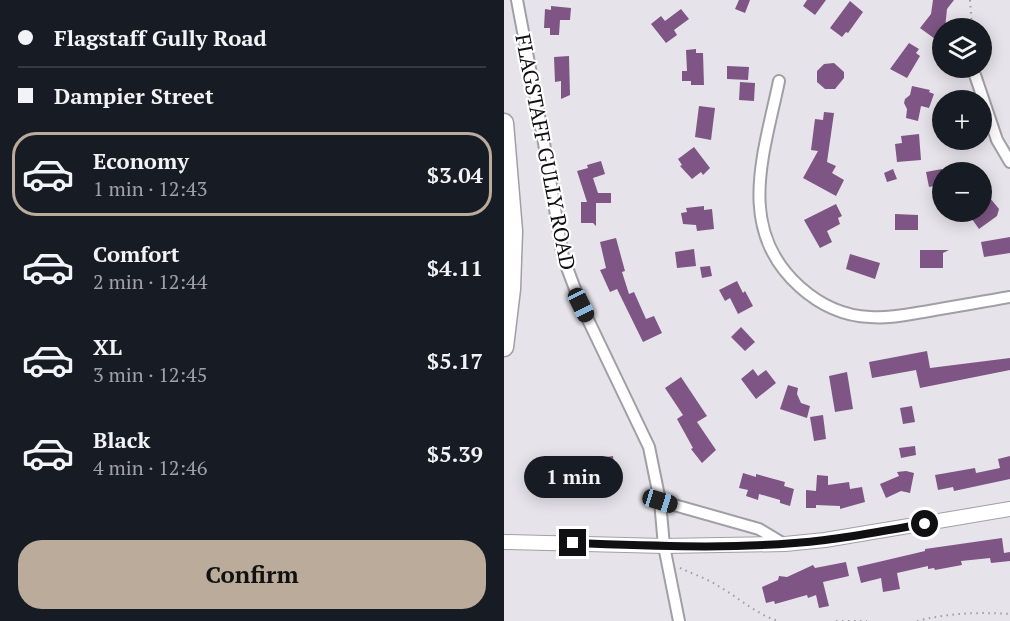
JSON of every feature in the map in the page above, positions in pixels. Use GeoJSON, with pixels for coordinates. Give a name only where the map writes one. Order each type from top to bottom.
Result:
{"type":"FeatureCollection","features":[{"type":"Feature","properties":{"kind":"highway"},"geometry":{"type":"LineString","coordinates":[[504,123],[513,231],[511,289],[504,347]]}},
{"type":"Feature","properties":{"kind":"street","name":"FLAGSTAFF GULLY ROAD"},"geometry":{"type":"LineString","coordinates":[[517,0],[563,257],[581,305],[644,435],[651,456],[660,501],[664,546],[679,621]]}},
{"type":"Feature","properties":{"kind":"street"},"geometry":{"type":"LineString","coordinates":[[976,78],[998,140],[1010,162]]}},
{"type":"Feature","properties":{"kind":"street"},"geometry":{"type":"LineString","coordinates":[[779,81],[761,168],[759,214],[769,247],[792,280],[822,304],[838,311],[869,318],[908,315],[1010,297]]}},
{"type":"Feature","properties":{"kind":"street"},"geometry":{"type":"LineString","coordinates":[[660,501],[759,529],[785,544]]}},
{"type":"Feature","properties":{"kind":"street"},"geometry":{"type":"LineString","coordinates":[[504,542],[664,546],[785,544],[849,537],[1010,509]]}},
{"type":"Feature","properties":{"kind":"path"},"geometry":{"type":"LineString","coordinates":[[970,0],[971,18]]}},
{"type":"Feature","properties":{"kind":"path"},"geometry":{"type":"LineString","coordinates":[[680,568],[719,586],[740,601],[777,621]]}},
{"type":"Feature","properties":{"kind":"path"},"geometry":{"type":"LineString","coordinates":[[917,621],[940,615],[964,613],[1010,614]]}},
{"type":"Feature","properties":{"kind":"path"},"geometry":{"type":"LineString","coordinates":[[836,621],[867,621]]}},
{"type":"Feature","properties":{"kind":"building"},"geometry":{"type":"Polygon","coordinates":[[[739,0],[750,0],[745,13],[735,9],[739,0]]]}},
{"type":"Feature","properties":{"kind":"building"},"geometry":{"type":"Polygon","coordinates":[[[807,0],[826,0],[815,15],[803,6],[807,0]]]}},
{"type":"Feature","properties":{"kind":"building"},"geometry":{"type":"Polygon","coordinates":[[[933,0],[954,0],[947,9],[946,18],[932,18],[932,37],[920,28],[931,14],[933,0]]]}},
{"type":"Feature","properties":{"kind":"building"},"geometry":{"type":"Polygon","coordinates":[[[850,1],[863,12],[848,33],[846,32],[842,37],[830,28],[850,1]]]}},
{"type":"Feature","properties":{"kind":"building"},"geometry":{"type":"Polygon","coordinates":[[[551,6],[571,8],[570,20],[560,20],[559,35],[550,35],[550,28],[544,28],[545,9],[551,10],[551,6]]]}},
{"type":"Feature","properties":{"kind":"building"},"geometry":{"type":"Polygon","coordinates":[[[681,9],[689,19],[674,30],[677,35],[666,43],[651,24],[661,16],[665,21],[681,9]]]}},
{"type":"Feature","properties":{"kind":"building"},"geometry":{"type":"Polygon","coordinates":[[[909,43],[919,49],[916,53],[920,56],[907,78],[890,69],[909,43]]]}},
{"type":"Feature","properties":{"kind":"building"},"geometry":{"type":"Polygon","coordinates":[[[696,49],[696,53],[703,53],[704,85],[691,85],[691,81],[682,81],[682,71],[687,71],[686,50],[696,49]]]}},
{"type":"Feature","properties":{"kind":"building"},"geometry":{"type":"Polygon","coordinates":[[[569,56],[570,95],[561,99],[561,81],[555,82],[554,57],[569,56]]]}},
{"type":"Feature","properties":{"kind":"building"},"geometry":{"type":"Polygon","coordinates":[[[834,63],[844,72],[844,78],[835,89],[825,89],[817,82],[817,71],[824,64],[834,63]]]}},
{"type":"Feature","properties":{"kind":"building"},"geometry":{"type":"Polygon","coordinates":[[[727,66],[749,67],[748,80],[727,79],[727,66]]]}},
{"type":"Feature","properties":{"kind":"building"},"geometry":{"type":"Polygon","coordinates":[[[740,82],[755,83],[754,101],[739,100],[740,82]]]}},
{"type":"Feature","properties":{"kind":"building"},"geometry":{"type":"Polygon","coordinates":[[[912,86],[930,90],[929,92],[932,93],[929,108],[921,106],[918,121],[906,118],[907,109],[904,103],[910,95],[912,86]]]}},
{"type":"Feature","properties":{"kind":"building"},"geometry":{"type":"Polygon","coordinates":[[[699,106],[715,108],[711,140],[695,137],[699,106]]]}},
{"type":"Feature","properties":{"kind":"building"},"geometry":{"type":"Polygon","coordinates":[[[824,112],[834,113],[827,162],[836,166],[832,173],[844,180],[836,196],[803,178],[818,151],[811,150],[815,119],[823,120],[824,112]]]}},
{"type":"Feature","properties":{"kind":"building"},"geometry":{"type":"Polygon","coordinates":[[[919,134],[921,160],[897,162],[895,144],[902,143],[901,136],[919,134]]]}},
{"type":"Feature","properties":{"kind":"building"},"geometry":{"type":"Polygon","coordinates":[[[694,147],[710,168],[703,175],[701,172],[692,179],[680,166],[682,165],[678,159],[694,147]]]}},
{"type":"Feature","properties":{"kind":"building"},"geometry":{"type":"Polygon","coordinates":[[[601,161],[605,174],[593,178],[598,193],[611,193],[611,203],[596,203],[596,226],[593,223],[581,223],[581,202],[587,202],[577,171],[601,161]]]}},
{"type":"Feature","properties":{"kind":"building"},"geometry":{"type":"Polygon","coordinates":[[[893,169],[897,179],[887,182],[884,173],[893,169]]]}},
{"type":"Feature","properties":{"kind":"building"},"geometry":{"type":"Polygon","coordinates":[[[932,171],[932,186],[929,187],[926,172],[932,171]]]}},
{"type":"Feature","properties":{"kind":"building"},"geometry":{"type":"Polygon","coordinates":[[[992,200],[999,209],[997,216],[992,220],[992,200]]]}},
{"type":"Feature","properties":{"kind":"building"},"geometry":{"type":"Polygon","coordinates":[[[836,204],[842,216],[838,218],[840,224],[827,231],[832,242],[820,248],[804,220],[836,204]]]}},
{"type":"Feature","properties":{"kind":"building"},"geometry":{"type":"Polygon","coordinates":[[[704,206],[704,210],[712,209],[714,229],[697,231],[696,225],[683,224],[681,213],[687,212],[686,208],[704,206]]]}},
{"type":"Feature","properties":{"kind":"building"},"geometry":{"type":"Polygon","coordinates":[[[895,214],[918,215],[918,230],[895,230],[895,214]]]}},
{"type":"Feature","properties":{"kind":"building"},"geometry":{"type":"Polygon","coordinates":[[[974,222],[989,222],[979,229],[974,222]]]}},
{"type":"Feature","properties":{"kind":"building"},"geometry":{"type":"Polygon","coordinates":[[[1010,237],[1010,253],[984,257],[981,242],[1010,237]]]}},
{"type":"Feature","properties":{"kind":"building"},"geometry":{"type":"Polygon","coordinates":[[[616,238],[625,271],[622,272],[629,294],[634,292],[646,319],[654,316],[662,333],[643,342],[617,289],[610,292],[600,270],[606,268],[600,242],[616,238]]]}},
{"type":"Feature","properties":{"kind":"building"},"geometry":{"type":"Polygon","coordinates":[[[694,249],[696,266],[677,268],[675,252],[694,249]]]}},
{"type":"Feature","properties":{"kind":"building"},"geometry":{"type":"Polygon","coordinates":[[[920,250],[949,250],[943,253],[943,268],[920,268],[920,250]]]}},
{"type":"Feature","properties":{"kind":"building"},"geometry":{"type":"Polygon","coordinates":[[[850,254],[880,263],[875,279],[846,269],[850,254]]]}},
{"type":"Feature","properties":{"kind":"building"},"geometry":{"type":"Polygon","coordinates":[[[710,266],[712,276],[702,278],[700,267],[710,266]]]}},
{"type":"Feature","properties":{"kind":"building"},"geometry":{"type":"Polygon","coordinates":[[[737,281],[753,306],[738,314],[730,298],[725,301],[719,290],[737,281]]]}},
{"type":"Feature","properties":{"kind":"building"},"geometry":{"type":"Polygon","coordinates":[[[741,327],[755,342],[745,351],[731,337],[741,327]]]}},
{"type":"Feature","properties":{"kind":"building"},"geometry":{"type":"Polygon","coordinates":[[[927,351],[930,368],[1010,358],[1010,370],[920,388],[916,370],[872,378],[869,362],[927,351]]]}},
{"type":"Feature","properties":{"kind":"building"},"geometry":{"type":"Polygon","coordinates":[[[753,369],[758,376],[766,370],[776,383],[756,399],[741,379],[753,369]]]}},
{"type":"Feature","properties":{"kind":"building"},"geometry":{"type":"Polygon","coordinates":[[[847,372],[853,409],[835,412],[829,376],[847,372]]]}},
{"type":"Feature","properties":{"kind":"building"},"geometry":{"type":"Polygon","coordinates":[[[681,377],[707,416],[697,422],[716,450],[702,463],[691,449],[693,448],[677,419],[683,415],[665,388],[681,377]]]}},
{"type":"Feature","properties":{"kind":"building"},"geometry":{"type":"Polygon","coordinates":[[[788,385],[798,388],[797,394],[801,403],[810,406],[807,418],[780,409],[788,385]]]}},
{"type":"Feature","properties":{"kind":"building"},"geometry":{"type":"Polygon","coordinates":[[[912,406],[915,422],[903,424],[900,408],[912,406]]]}},
{"type":"Feature","properties":{"kind":"building"},"geometry":{"type":"Polygon","coordinates":[[[823,415],[826,439],[814,441],[810,417],[823,415]]]}},
{"type":"Feature","properties":{"kind":"building"},"geometry":{"type":"Polygon","coordinates":[[[915,446],[916,455],[901,458],[899,448],[915,446]]]}},
{"type":"Feature","properties":{"kind":"building"},"geometry":{"type":"Polygon","coordinates":[[[613,456],[616,483],[602,485],[599,458],[613,456]]]}},
{"type":"Feature","properties":{"kind":"building"},"geometry":{"type":"Polygon","coordinates":[[[1010,456],[1010,479],[954,491],[953,487],[938,490],[935,475],[975,468],[976,473],[1000,468],[998,459],[1010,456]]]}},
{"type":"Feature","properties":{"kind":"building"},"geometry":{"type":"Polygon","coordinates":[[[897,472],[914,473],[910,493],[901,491],[886,498],[880,484],[899,476],[897,472]]]}},
{"type":"Feature","properties":{"kind":"building"},"geometry":{"type":"Polygon","coordinates":[[[743,473],[785,482],[784,486],[794,489],[790,506],[780,503],[780,500],[759,494],[758,500],[746,496],[748,490],[739,488],[743,473]]]}},
{"type":"Feature","properties":{"kind":"building"},"geometry":{"type":"Polygon","coordinates":[[[817,475],[828,476],[828,485],[849,482],[850,489],[862,487],[865,502],[840,509],[840,506],[816,505],[816,508],[806,508],[806,490],[816,491],[817,475]]]}},
{"type":"Feature","properties":{"kind":"building"},"geometry":{"type":"Polygon","coordinates":[[[1002,538],[1004,553],[1010,552],[1010,561],[991,563],[990,558],[961,561],[962,565],[935,570],[934,568],[928,569],[928,566],[897,573],[900,589],[883,592],[881,578],[861,583],[857,567],[925,551],[925,549],[1002,538]]]}},
{"type":"Feature","properties":{"kind":"building"},"geometry":{"type":"Polygon","coordinates":[[[846,562],[849,576],[823,582],[829,606],[819,608],[816,595],[808,598],[807,595],[775,604],[774,601],[766,603],[762,587],[778,580],[779,576],[787,577],[813,565],[815,568],[846,562]]]}},
{"type":"Feature","properties":{"kind":"route"},"geometry":{"type":"LineString","coordinates":[[573,543],[664,546],[785,544],[925,524]]}}]}
